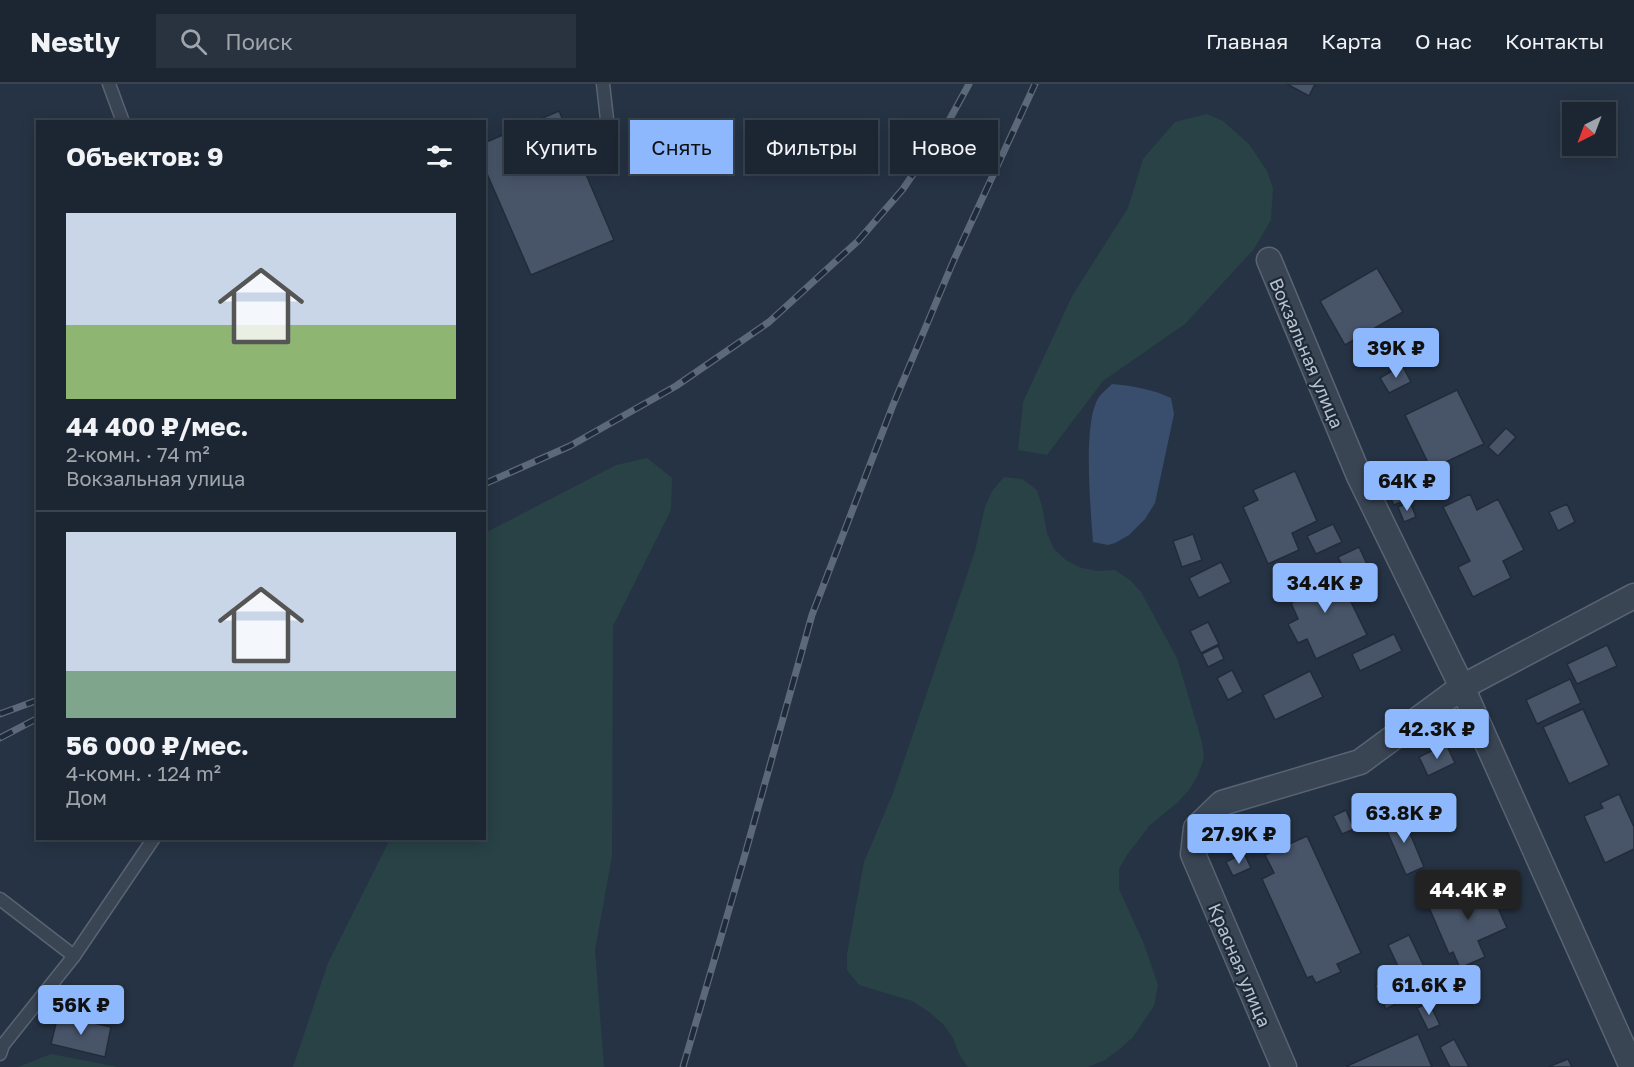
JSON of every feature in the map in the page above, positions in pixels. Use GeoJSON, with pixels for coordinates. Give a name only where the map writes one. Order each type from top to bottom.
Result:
{"type":"FeatureCollection","features":[{"type":"Feature","properties":{"kind":"street","name":"Вокзальная улица"},"geometry":{"type":"LineString","coordinates":[[1269,260],[1359,476],[1462,687],[1632,1067]]}},
{"type":"Feature","properties":{"kind":"street"},"geometry":{"type":"LineString","coordinates":[[1462,687],[1634,596]]}},
{"type":"Feature","properties":{"kind":"street","name":"Красная улица"},"geometry":{"type":"LineString","coordinates":[[1284,1067],[1193,854],[1196,828],[1222,803],[1360,762],[1462,687]]}},
{"type":"Feature","properties":{"kind":"lane"},"geometry":{"type":"LineString","coordinates":[[109,84],[122,120]]}},
{"type":"Feature","properties":{"kind":"lane"},"geometry":{"type":"LineString","coordinates":[[603,84],[607,120]]}},
{"type":"Feature","properties":{"kind":"lane"},"geometry":{"type":"LineString","coordinates":[[0,1054],[3,1045],[74,956],[153,840]]}},
{"type":"Feature","properties":{"kind":"lane"},"geometry":{"type":"LineString","coordinates":[[0,899],[74,956]]}},
{"type":"Feature","properties":{"kind":"green space"},"geometry":{"type":"Polygon","coordinates":[[[1207,114],[1223,121],[1249,144],[1267,171],[1273,188],[1271,220],[1254,249],[1185,324],[1103,381],[1047,455],[1018,450],[1023,402],[1072,296],[1128,208],[1143,159],[1175,122],[1207,114]]]}},
{"type":"Feature","properties":{"kind":"green space"},"geometry":{"type":"Polygon","coordinates":[[[647,458],[672,478],[671,510],[613,626],[612,856],[595,950],[604,1067],[293,1067],[328,963],[390,840],[486,840],[486,532],[616,465],[647,458]]]}},
{"type":"Feature","properties":{"kind":"green space"},"geometry":{"type":"Polygon","coordinates":[[[1004,477],[1022,479],[1037,490],[1047,533],[1054,549],[1067,561],[1082,568],[1098,571],[1115,570],[1130,580],[1141,592],[1177,658],[1202,742],[1204,758],[1189,790],[1150,825],[1119,869],[1119,889],[1144,944],[1158,985],[1154,1006],[1133,1037],[1105,1060],[1088,1067],[968,1067],[960,1056],[953,1038],[943,1024],[929,1012],[912,1001],[859,985],[847,970],[847,954],[864,862],[893,793],[975,551],[985,507],[992,491],[1004,477]]]}},
{"type":"Feature","properties":{"kind":"green space"},"geometry":{"type":"Polygon","coordinates":[[[51,1054],[118,1067],[18,1067],[51,1054]]]}},
{"type":"Feature","properties":{"kind":"water"},"geometry":{"type":"Polygon","coordinates":[[[1112,384],[1142,388],[1171,398],[1174,414],[1155,503],[1145,519],[1129,535],[1108,545],[1093,542],[1089,446],[1094,409],[1099,397],[1112,384]]]}},
{"type":"Feature","properties":{"kind":"building"},"geometry":{"type":"Polygon","coordinates":[[[1287,84],[1315,84],[1309,96],[1287,84]]]}},
{"type":"Feature","properties":{"kind":"building"},"geometry":{"type":"Polygon","coordinates":[[[559,111],[563,120],[538,120],[559,111]]]}},
{"type":"Feature","properties":{"kind":"building"},"geometry":{"type":"Polygon","coordinates":[[[504,134],[504,174],[586,174],[614,240],[531,275],[486,172],[486,142],[504,134]]]}},
{"type":"Feature","properties":{"kind":"building"},"geometry":{"type":"Polygon","coordinates":[[[1377,268],[1403,312],[1345,345],[1320,301],[1377,268]]]}},
{"type":"Feature","properties":{"kind":"building"},"geometry":{"type":"Polygon","coordinates":[[[1402,365],[1411,382],[1389,393],[1380,378],[1402,365]]]}},
{"type":"Feature","properties":{"kind":"building"},"geometry":{"type":"Polygon","coordinates":[[[1457,390],[1484,444],[1431,469],[1405,415],[1457,390]]]}},
{"type":"Feature","properties":{"kind":"building"},"geometry":{"type":"Polygon","coordinates":[[[1506,428],[1516,437],[1498,456],[1488,447],[1506,428]]]}},
{"type":"Feature","properties":{"kind":"building"},"geometry":{"type":"Polygon","coordinates":[[[1295,471],[1317,521],[1292,533],[1299,550],[1268,564],[1243,507],[1258,500],[1253,490],[1295,471]]]}},
{"type":"Feature","properties":{"kind":"building"},"geometry":{"type":"Polygon","coordinates":[[[1409,478],[1417,495],[1394,505],[1386,488],[1409,478]]]}},
{"type":"Feature","properties":{"kind":"building"},"geometry":{"type":"Polygon","coordinates":[[[1470,494],[1477,510],[1498,499],[1524,550],[1503,561],[1511,578],[1473,597],[1458,567],[1470,561],[1443,507],[1470,494]]]}},
{"type":"Feature","properties":{"kind":"building"},"geometry":{"type":"Polygon","coordinates":[[[1410,502],[1416,517],[1404,522],[1398,507],[1410,502]]]}},
{"type":"Feature","properties":{"kind":"building"},"geometry":{"type":"Polygon","coordinates":[[[1567,504],[1575,522],[1558,531],[1549,512],[1567,504]]]}},
{"type":"Feature","properties":{"kind":"building"},"geometry":{"type":"Polygon","coordinates":[[[1333,524],[1342,542],[1316,554],[1307,536],[1333,524]]]}},
{"type":"Feature","properties":{"kind":"building"},"geometry":{"type":"Polygon","coordinates":[[[1193,534],[1202,560],[1182,567],[1173,541],[1193,534]]]}},
{"type":"Feature","properties":{"kind":"building"},"geometry":{"type":"Polygon","coordinates":[[[1359,547],[1367,564],[1346,573],[1338,557],[1359,547]]]}},
{"type":"Feature","properties":{"kind":"building"},"geometry":{"type":"Polygon","coordinates":[[[1221,562],[1231,582],[1199,598],[1189,578],[1221,562]]]}},
{"type":"Feature","properties":{"kind":"building"},"geometry":{"type":"Polygon","coordinates":[[[1333,565],[1367,635],[1316,659],[1307,639],[1298,643],[1288,624],[1298,619],[1291,603],[1301,598],[1294,584],[1333,565]]]}},
{"type":"Feature","properties":{"kind":"building"},"geometry":{"type":"Polygon","coordinates":[[[1208,622],[1219,644],[1201,653],[1190,631],[1208,622]]]}},
{"type":"Feature","properties":{"kind":"building"},"geometry":{"type":"Polygon","coordinates":[[[1394,634],[1402,651],[1360,671],[1352,654],[1394,634]]]}},
{"type":"Feature","properties":{"kind":"building"},"geometry":{"type":"Polygon","coordinates":[[[1607,645],[1617,666],[1577,684],[1567,664],[1607,645]]]}},
{"type":"Feature","properties":{"kind":"building"},"geometry":{"type":"Polygon","coordinates":[[[1218,646],[1224,659],[1208,667],[1202,654],[1218,646]]]}},
{"type":"Feature","properties":{"kind":"building"},"geometry":{"type":"Polygon","coordinates":[[[1232,670],[1243,692],[1228,700],[1217,678],[1232,670]]]}},
{"type":"Feature","properties":{"kind":"building"},"geometry":{"type":"Polygon","coordinates":[[[1310,671],[1323,697],[1275,720],[1263,695],[1310,671]]]}},
{"type":"Feature","properties":{"kind":"building"},"geometry":{"type":"Polygon","coordinates":[[[1570,679],[1581,703],[1537,724],[1526,700],[1570,679]]]}},
{"type":"Feature","properties":{"kind":"building"},"geometry":{"type":"Polygon","coordinates":[[[1583,709],[1609,765],[1569,784],[1543,727],[1583,709]]]}},
{"type":"Feature","properties":{"kind":"building"},"geometry":{"type":"Polygon","coordinates":[[[1446,744],[1455,763],[1428,776],[1419,757],[1446,744]]]}},
{"type":"Feature","properties":{"kind":"building"},"geometry":{"type":"Polygon","coordinates":[[[1619,794],[1634,827],[1634,849],[1605,863],[1584,816],[1603,808],[1600,803],[1619,794]]]}},
{"type":"Feature","properties":{"kind":"building"},"geometry":{"type":"Polygon","coordinates":[[[1346,810],[1354,829],[1342,834],[1333,816],[1346,810]]]}},
{"type":"Feature","properties":{"kind":"building"},"geometry":{"type":"Polygon","coordinates":[[[1402,814],[1424,867],[1406,875],[1383,822],[1402,814]]]}},
{"type":"Feature","properties":{"kind":"building"},"geometry":{"type":"Polygon","coordinates":[[[1307,836],[1361,953],[1337,964],[1341,972],[1316,983],[1312,976],[1307,978],[1262,879],[1274,873],[1265,855],[1307,836]]]}},
{"type":"Feature","properties":{"kind":"building"},"geometry":{"type":"Polygon","coordinates":[[[1244,853],[1251,868],[1233,876],[1226,862],[1244,853]]]}},
{"type":"Feature","properties":{"kind":"building"},"geometry":{"type":"Polygon","coordinates":[[[1485,879],[1507,928],[1478,941],[1485,957],[1460,968],[1453,952],[1449,954],[1428,905],[1485,879]]]}},
{"type":"Feature","properties":{"kind":"building"},"geometry":{"type":"Polygon","coordinates":[[[1409,935],[1428,975],[1407,985],[1388,945],[1409,935]]]}},
{"type":"Feature","properties":{"kind":"building"},"geometry":{"type":"Polygon","coordinates":[[[1393,977],[1404,1000],[1386,1009],[1375,985],[1393,977]]]}},
{"type":"Feature","properties":{"kind":"building"},"geometry":{"type":"Polygon","coordinates":[[[1429,1002],[1440,1025],[1428,1030],[1417,1008],[1429,1002]]]}},
{"type":"Feature","properties":{"kind":"building"},"geometry":{"type":"Polygon","coordinates":[[[58,1015],[111,1027],[105,1057],[51,1044],[58,1015]]]}},
{"type":"Feature","properties":{"kind":"building"},"geometry":{"type":"Polygon","coordinates":[[[1418,1034],[1432,1067],[1347,1066],[1418,1034]]]}},
{"type":"Feature","properties":{"kind":"building"},"geometry":{"type":"Polygon","coordinates":[[[1454,1039],[1469,1067],[1450,1067],[1440,1047],[1454,1039]]]}},
{"type":"Feature","properties":{"kind":"building"},"geometry":{"type":"Polygon","coordinates":[[[1568,1059],[1572,1067],[1548,1067],[1568,1059]]]}},
{"type":"Feature","properties":{"kind":"railway"},"geometry":{"type":"LineString","coordinates":[[486,483],[570,446],[676,386],[769,322],[858,241],[903,189],[946,126],[969,84]]}},
{"type":"Feature","properties":{"kind":"railway"},"geometry":{"type":"LineString","coordinates":[[683,1067],[812,615],[893,405],[953,262],[1035,84]]}},
{"type":"Feature","properties":{"kind":"railway"},"geometry":{"type":"LineString","coordinates":[[0,714],[36,701]]}},
{"type":"Feature","properties":{"kind":"railway"},"geometry":{"type":"LineString","coordinates":[[0,738],[36,719]]}}]}
